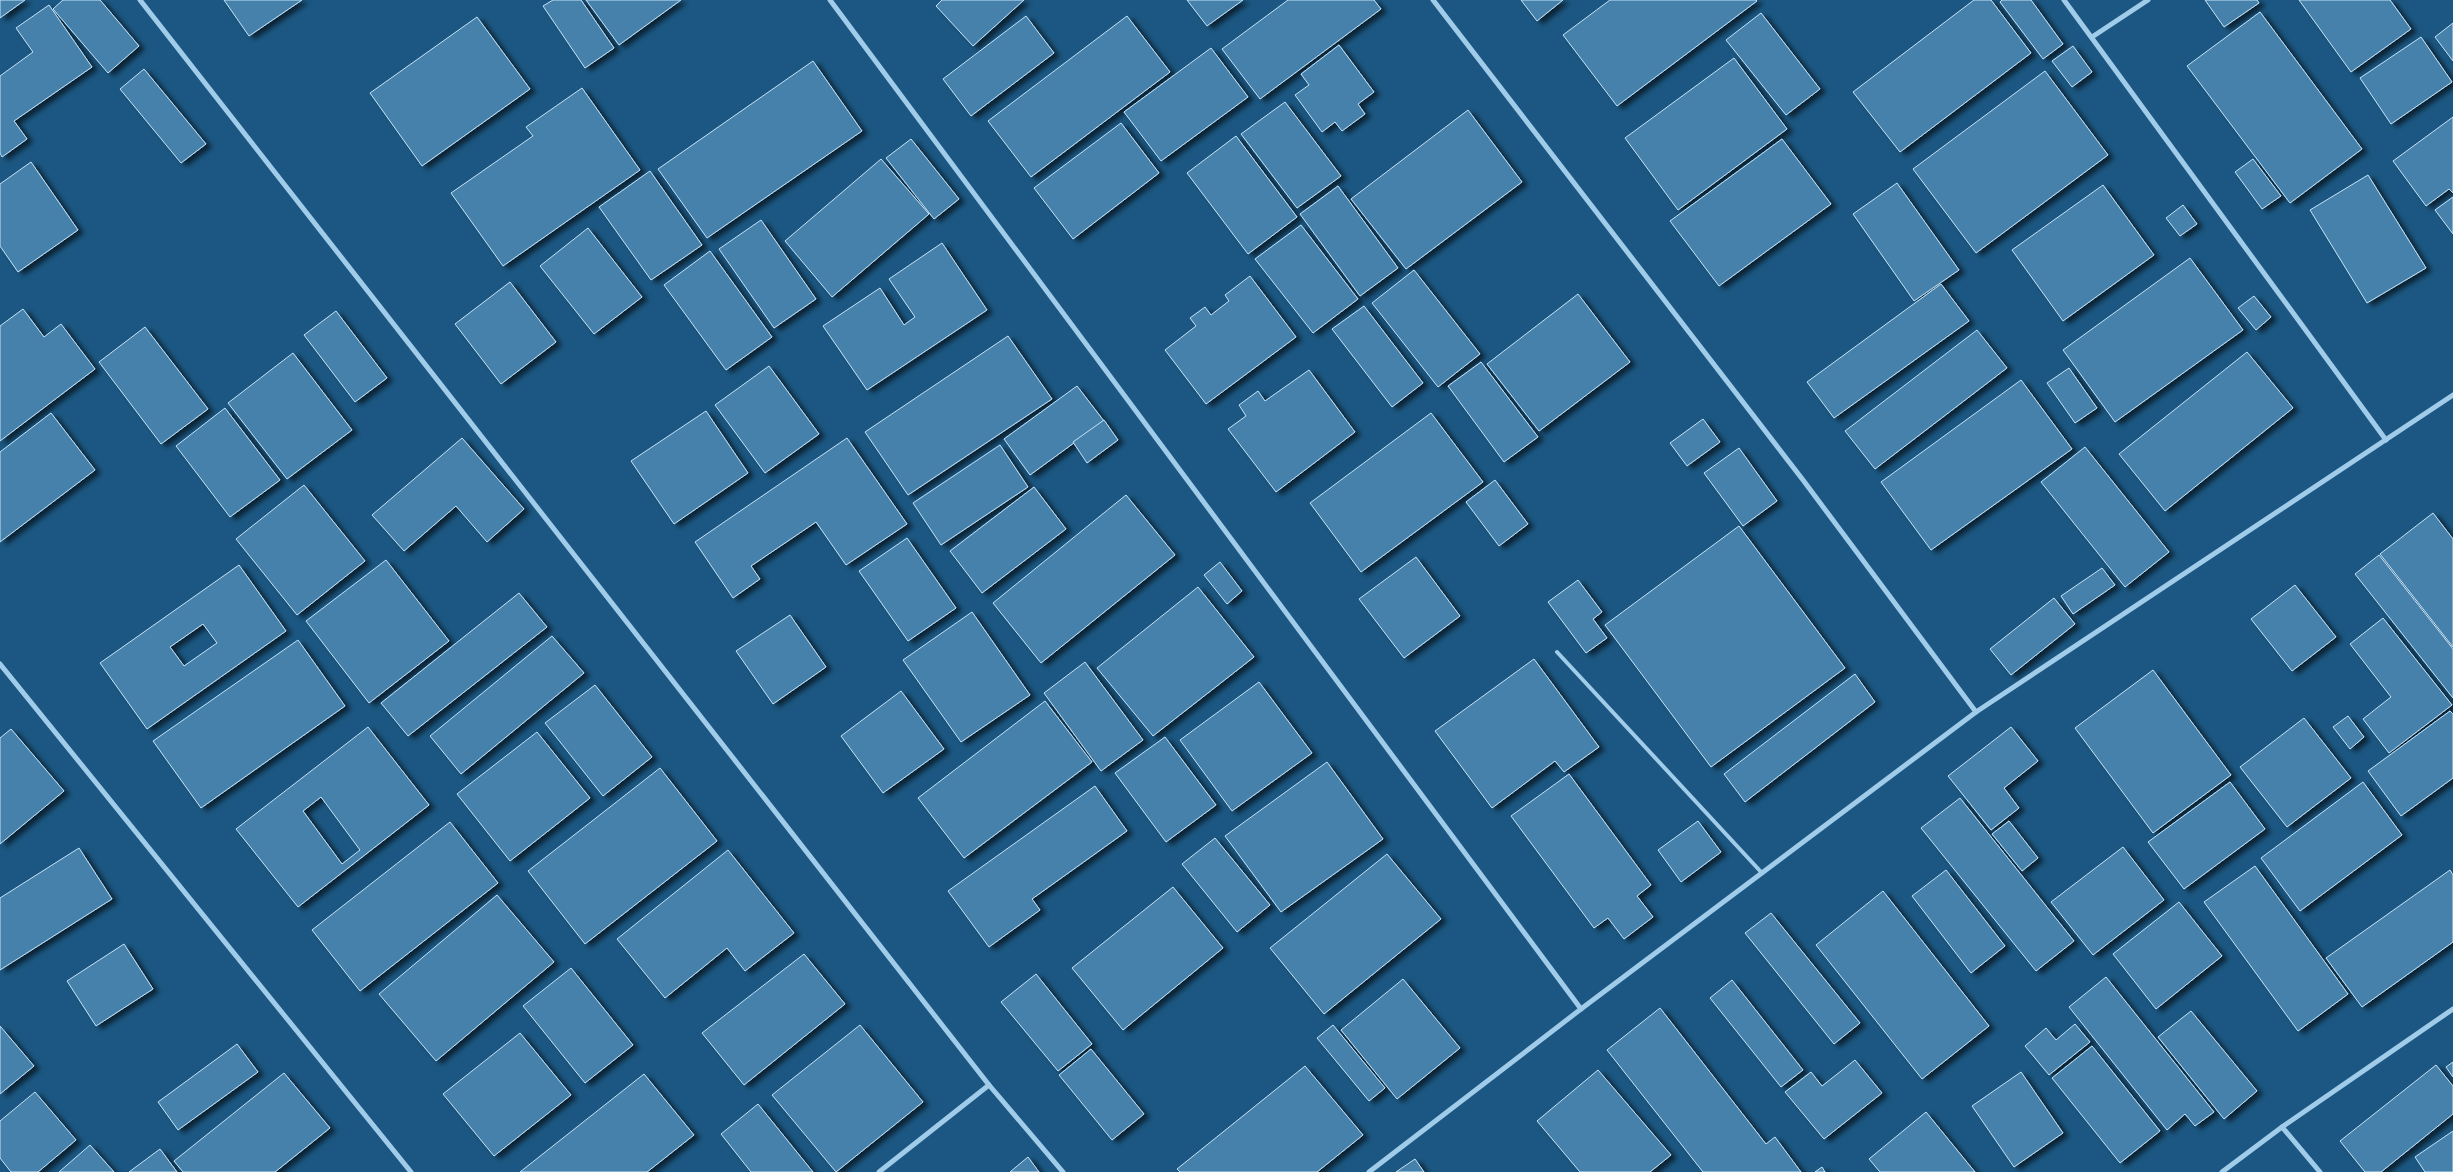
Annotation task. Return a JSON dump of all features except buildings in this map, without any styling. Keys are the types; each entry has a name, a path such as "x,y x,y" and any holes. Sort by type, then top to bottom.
{"street":[{"path":"140,0 989,1085 1063,1172"},
{"path":"830,0 1581,1009"},
{"path":"1433,0 1803,480 1976,712"},
{"path":"2064,0 2386,440"},
{"path":"2092,37 2148,0"},
{"path":"1369,1172 1581,1009 1976,712 2453,395"},
{"path":"0,664 411,1172"},
{"path":"2222,1172 2282,1127 2453,1009"},
{"path":"879,1172 989,1085"},
{"path":"2282,1127 2320,1172"}],"lane":[{"path":"1557,652 1762,873"}]}
